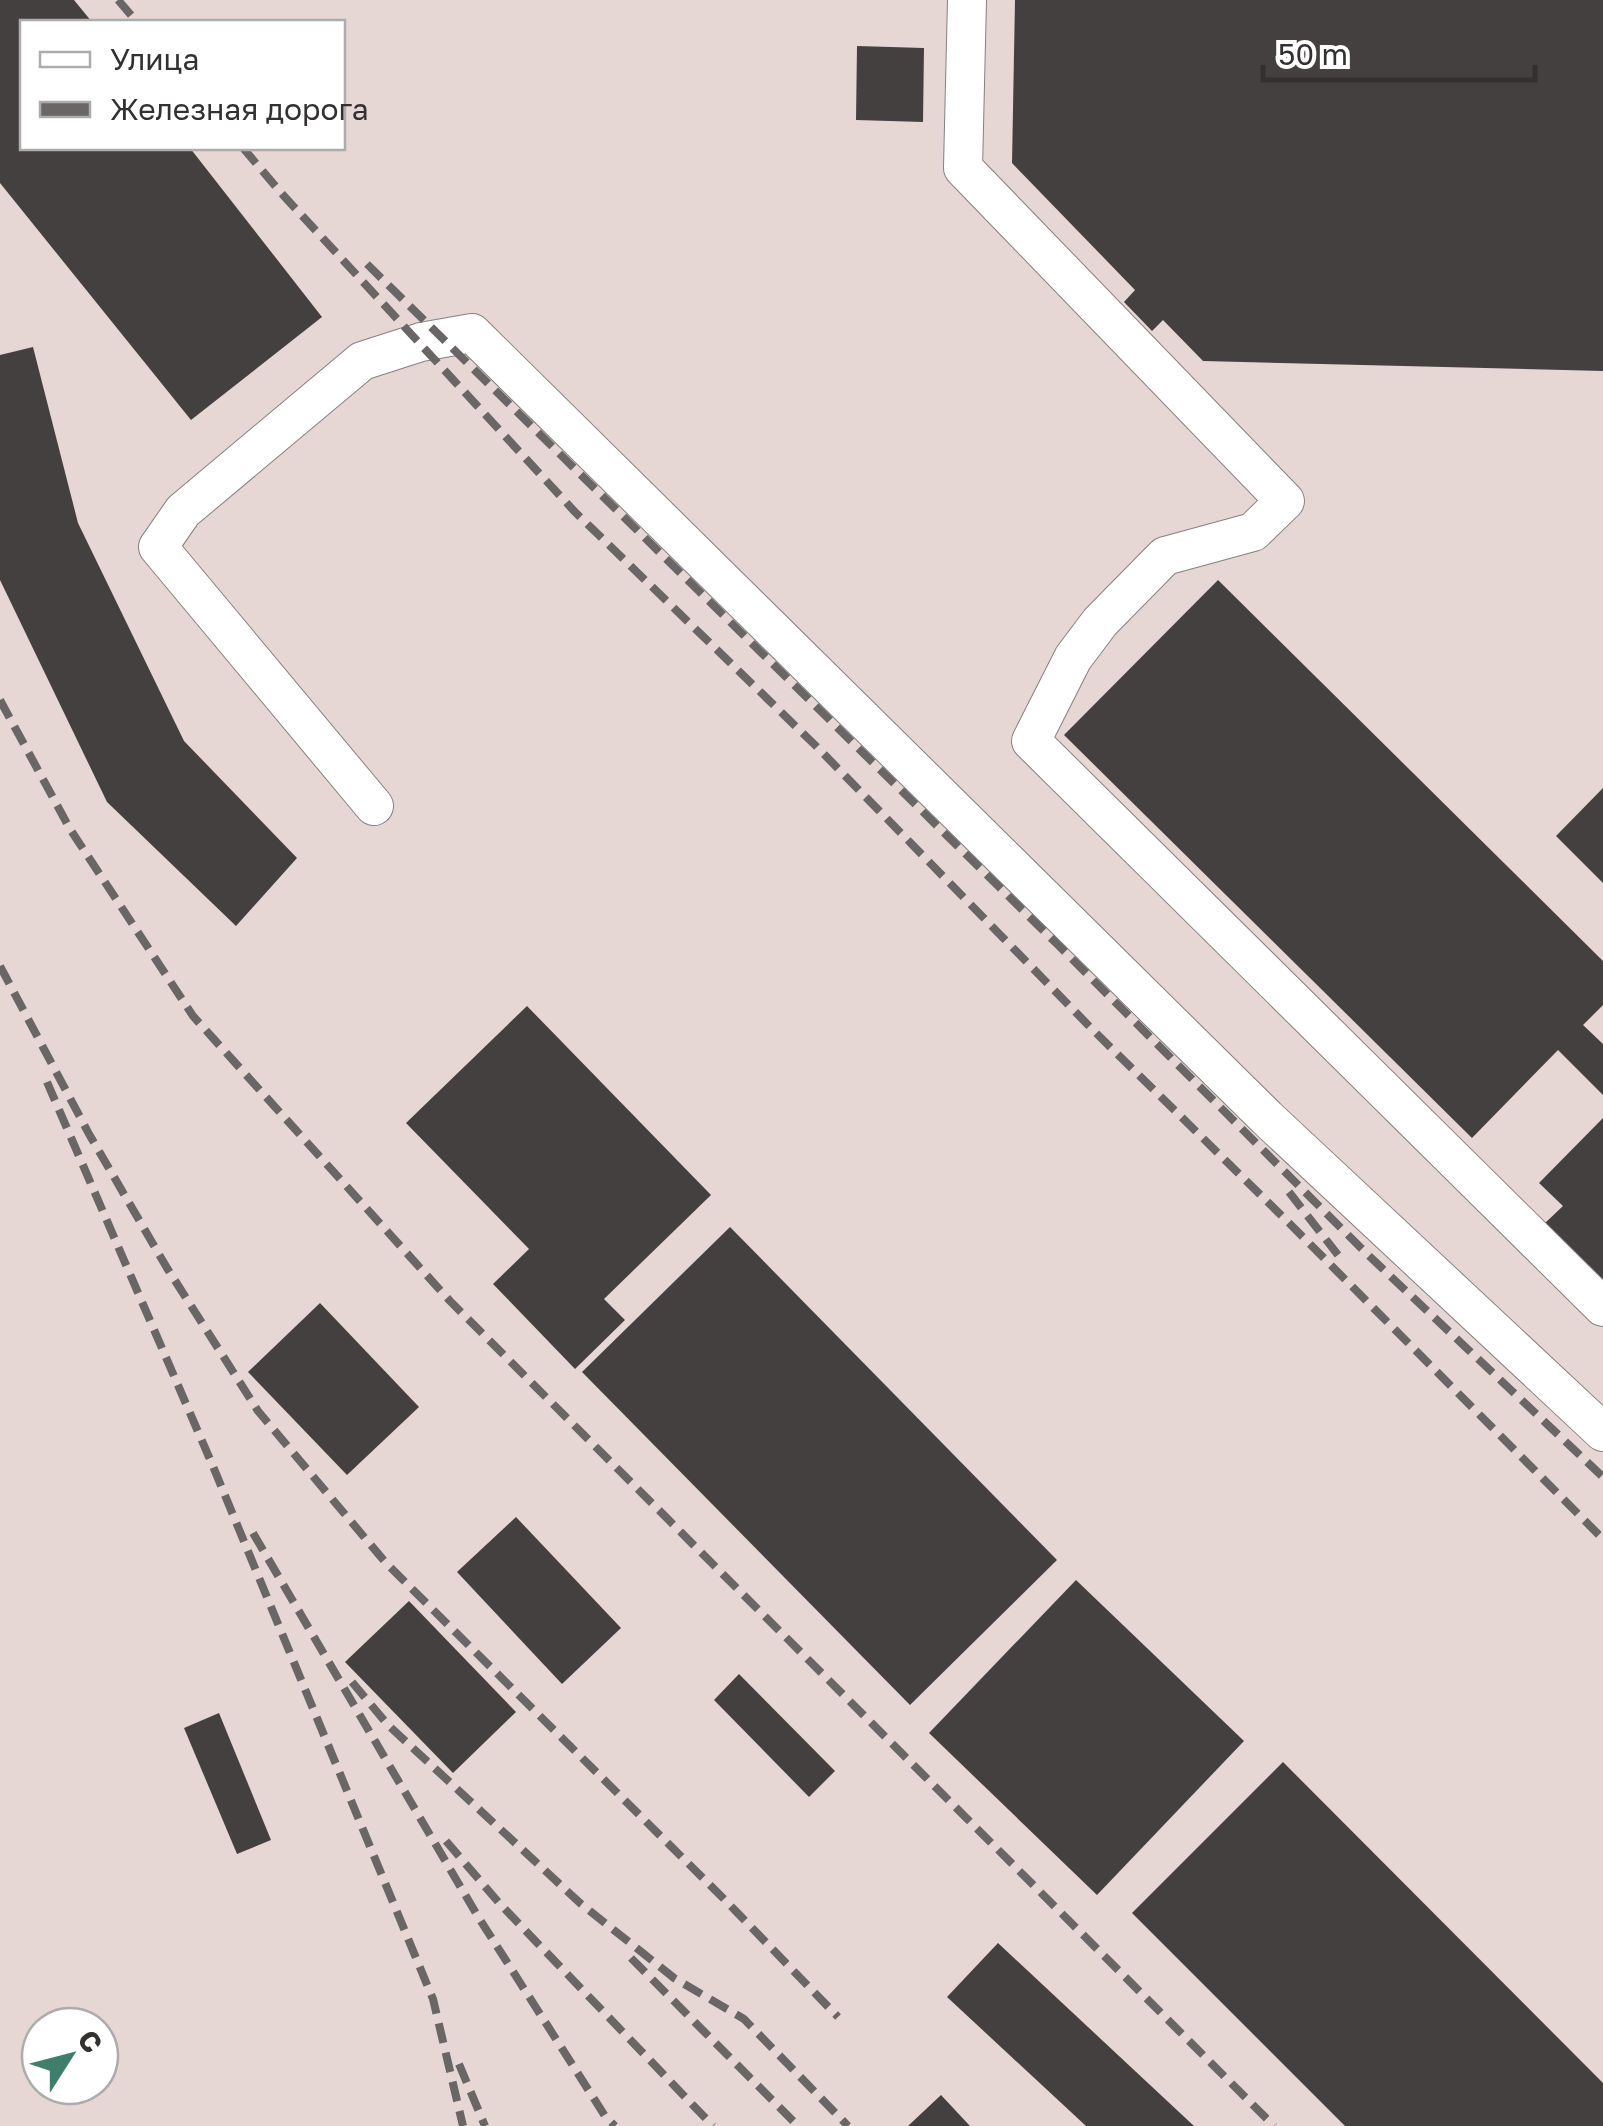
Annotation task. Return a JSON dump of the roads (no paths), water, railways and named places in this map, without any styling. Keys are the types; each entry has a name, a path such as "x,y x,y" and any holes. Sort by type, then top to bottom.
{"lane":[{"path":"967,0 963,168 1285,501 1253,532 1165,556 1100,622 1073,658 1031,741 1603,1307"},
{"path":"374,806 158,548 183,512 362,361 421,342 472,334 1267,1118 1603,1432"}],"railway":[{"path":"118,0 135,20"},
{"path":"245,150 575,512 816,746 1093,1030 1603,1539"},
{"path":"367,264 1367,1254 1603,1477"},
{"path":"0,700 70,829 193,1016 450,1301 1274,2126"},
{"path":"0,966 89,1134 167,1268 258,1411 386,1563 838,2017"},
{"path":"47,1082 212,1464 433,1999 463,2126"},
{"path":"1289,1192 1338,1255"},
{"path":"253,1533 477,1915 615,2126"},
{"path":"352,1682 388,1725 580,1903 674,1978 744,2019 848,2126"},
{"path":"446,1841 500,1904 713,2126"},
{"path":"631,1958 798,2126"},
{"path":"459,2064 485,2126"}]}
